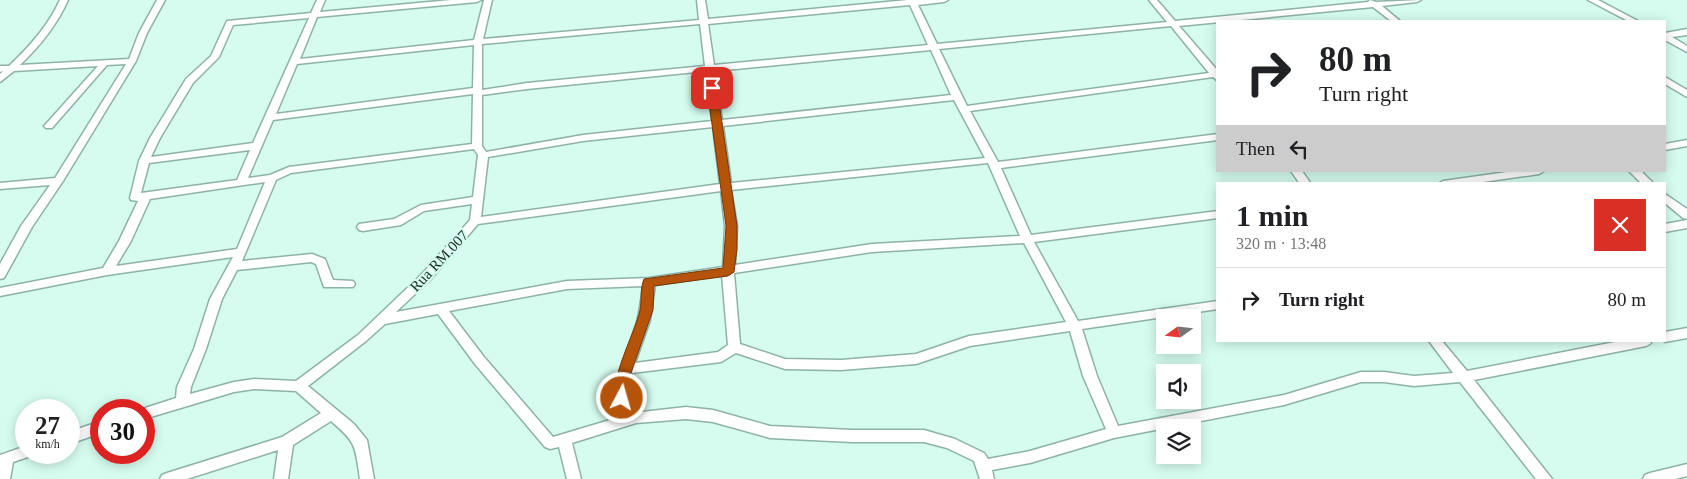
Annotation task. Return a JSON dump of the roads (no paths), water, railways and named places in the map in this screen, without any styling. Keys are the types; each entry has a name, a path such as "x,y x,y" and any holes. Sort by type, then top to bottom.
{"street":[{"path":"0,79 42,38 57,17 64,0"},
{"path":"0,275 27,226 58,181 132,62 143,33 161,0"},
{"path":"241,182 321,0"},
{"path":"477,0 230,23 215,57 189,81 144,161 135,198 272,178 289,170 957,98"},
{"name":"Rua RM.007","path":"299,386 362,338 426,277 475,221 478,200 480,150 477,91 478,42 488,0"},
{"path":"701,0 731,226 728,272 734,348"},
{"path":"293,62 478,42 705,23 912,1 944,0"},
{"path":"1153,0 1216,74"},
{"path":"269,118 477,91 933,48 1372,2 1417,0"},
{"path":"1592,0 1631,20"},
{"path":"912,1 957,98 993,163 1027,239 1075,327 1090,376 1114,432"},
{"path":"1372,2 1395,20"},
{"path":"1666,36 1687,32"},
{"path":"1666,37 1687,49"},
{"path":"0,69 132,62"},
{"path":"49,126 103,64"},
{"path":"964,109 1216,75"},
{"path":"1666,81 1687,94"},
{"path":"475,221 725,187 993,163 1216,137"},
{"path":"1666,147 1687,143"},
{"path":"144,161 256,146"},
{"path":"1297,172 1304,182"},
{"path":"1459,182 1532,172"},
{"path":"1635,172 1647,182"},
{"path":"183,400 184,387 200,349 216,299 241,252 272,178"},
{"path":"0,186 58,181"},
{"path":"107,271 125,241 146,196"},
{"path":"1666,198 1687,216"},
{"path":"363,227 397,222 421,208 478,200"},
{"path":"380,320 567,285 648,282 728,272 872,248 1027,239 1216,214"},
{"path":"1666,228 1687,224"},
{"path":"0,292 107,271 241,252"},
{"path":"234,266 312,258 321,262 328,284 349,284"},
{"path":"627,419 622,398 626,369 646,310 648,282"},
{"path":"734,348 785,364 841,365 916,359 969,341 1216,305"},
{"path":"441,309 462,341 550,443 627,419 686,413 713,416 770,432 852,436 924,436 950,442 979,457 985,472 1114,432 1284,400 1361,377 1384,377 1414,381 1463,378 1641,342"},
{"path":"1666,338 1687,333"},
{"path":"1435,342 1545,479"},
{"path":"626,369 722,357 734,348"},
{"path":"155,409 183,400 240,386 299,386 349,428 362,444 367,479"},
{"path":"167,479 286,442 332,414"},
{"path":"564,440 574,479"},
{"path":"281,479 286,442"},
{"path":"3,479 4,459"},
{"path":"1650,479 1687,470"}]}
